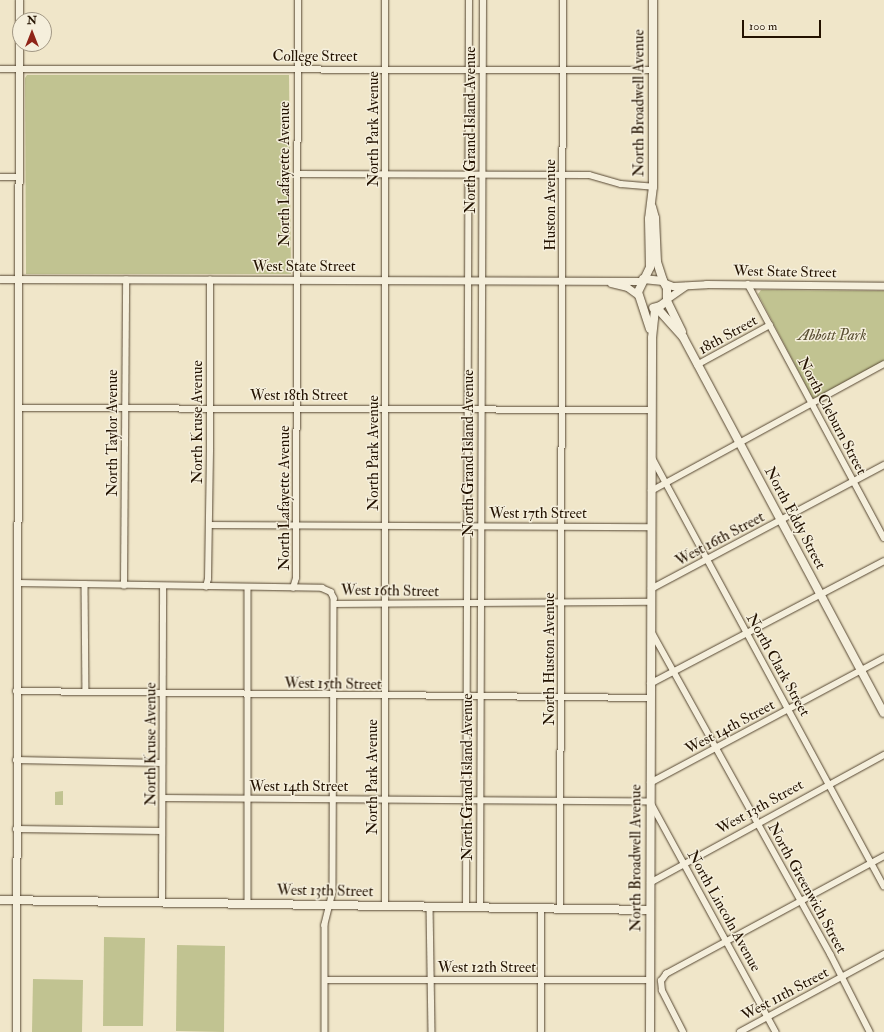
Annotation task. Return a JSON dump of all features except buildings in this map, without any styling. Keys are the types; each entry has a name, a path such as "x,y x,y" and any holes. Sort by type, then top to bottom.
{"main road":[{"name":"North Broadwell Avenue","path":"652,338 640,298 643,280 650,267 648,235 653,186 653,0"},
{"name":"North Broadwell Avenue","path":"652,207 655,218 656,262 664,282 667,299"},
{"path":"643,280 664,282"},
{"path":"640,298 656,308 667,299"},
{"name":"North Eddy Street","path":"667,299 669,310 682,328 683,336"},
{"name":"North Broadwell Avenue","path":"650,1032 651,455 652,338 656,308"},
{"name":"North Eddy Street","path":"656,308 683,336 697,365 884,713"},
{"name":"West 13th Street","path":"0,900 650,910"}],"street":[{"path":"16,1032 19,0"},
{"name":"North Lafayette Avenue","path":"293,588 296,578 298,0"},
{"name":"North Park Avenue","path":"385,0 387,280 385,906"},
{"name":"North Grand Island Avenue","path":"466,907 469,409 469,0"},
{"name":"North Grand Island Avenue","path":"480,907 483,0"},
{"name":"Huston Avenue","path":"563,0 563,409"},
{"name":"College Street","path":"0,69 653,70"},
{"path":"297,174 563,174 595,176 621,184 653,186"},
{"path":"0,177 19,177"},
{"name":"West State Street","path":"0,279 18,281 482,280 609,282 643,280"},
{"name":"North Taylor Avenue","path":"124,586 126,280"},
{"name":"North Kruse Avenue","path":"206,587 209,525 210,280"},
{"name":"West State Street","path":"609,282 627,287 640,298"},
{"name":"West State Street","path":"664,282 685,286 748,284 884,286"},
{"name":"North Cleburn Street","path":"748,284 884,538"},
{"path":"667,299 685,286"},
{"name":"18th Street","path":"697,365 770,325"},
{"path":"652,491 884,364"},
{"name":"West 18th Street","path":"18,408 652,410"},
{"name":"North Huston Avenue","path":"560,908 563,409"},
{"name":"North Clark Street","path":"651,455 884,886"},
{"name":"West 16th Street","path":"651,589 884,465"},
{"name":"West 17th Street","path":"209,525 652,527"},
{"path":"650,684 821,596 884,561"},
{"name":"West 16th Street","path":"17,583 163,587 322,588 331,592 334,604 563,604 651,602"},
{"path":"85,584 86,692"},
{"name":"North Kruse Avenue","path":"162,902 163,587"},
{"path":"248,587 248,903"},
{"path":"325,1032 324,925 328,905 333,892 334,604"},
{"name":"North Greenwich Street","path":"651,630 801,901 870,1032"},
{"name":"West 14th Street","path":"650,783 884,658"},
{"name":"West 15th Street","path":"16,691 334,696 650,698"},
{"name":"West 13th Street","path":"650,884 884,755"},
{"path":"16,760 162,763"},
{"name":"West 14th Street","path":"163,798 650,801"},
{"name":"North Lincoln Avenue","path":"650,801 776,1032"},
{"path":"16,829 162,831"},
{"path":"683,1032 662,991 661,981 669,971 884,856"},
{"path":"430,906 433,980 432,1032"},
{"path":"541,908 541,1032"},
{"name":"West 11th Street","path":"740,1032 884,954"},
{"name":"West 12th Street","path":"325,980 650,980"}],"green space":[{"path":"27,75 289,75 291,274 26,274 25,78"},
{"name":"Abbott Park","path":"761,290 884,291 884,361 813,399 758,294"},
{"path":"63,791 63,805 55,805 55,792"},
{"path":"104,937 145,938 143,1026 103,1026"},
{"path":"177,945 225,946 224,1032 176,1031"},
{"path":"33,979 83,980 82,1032 32,1032"}]}
